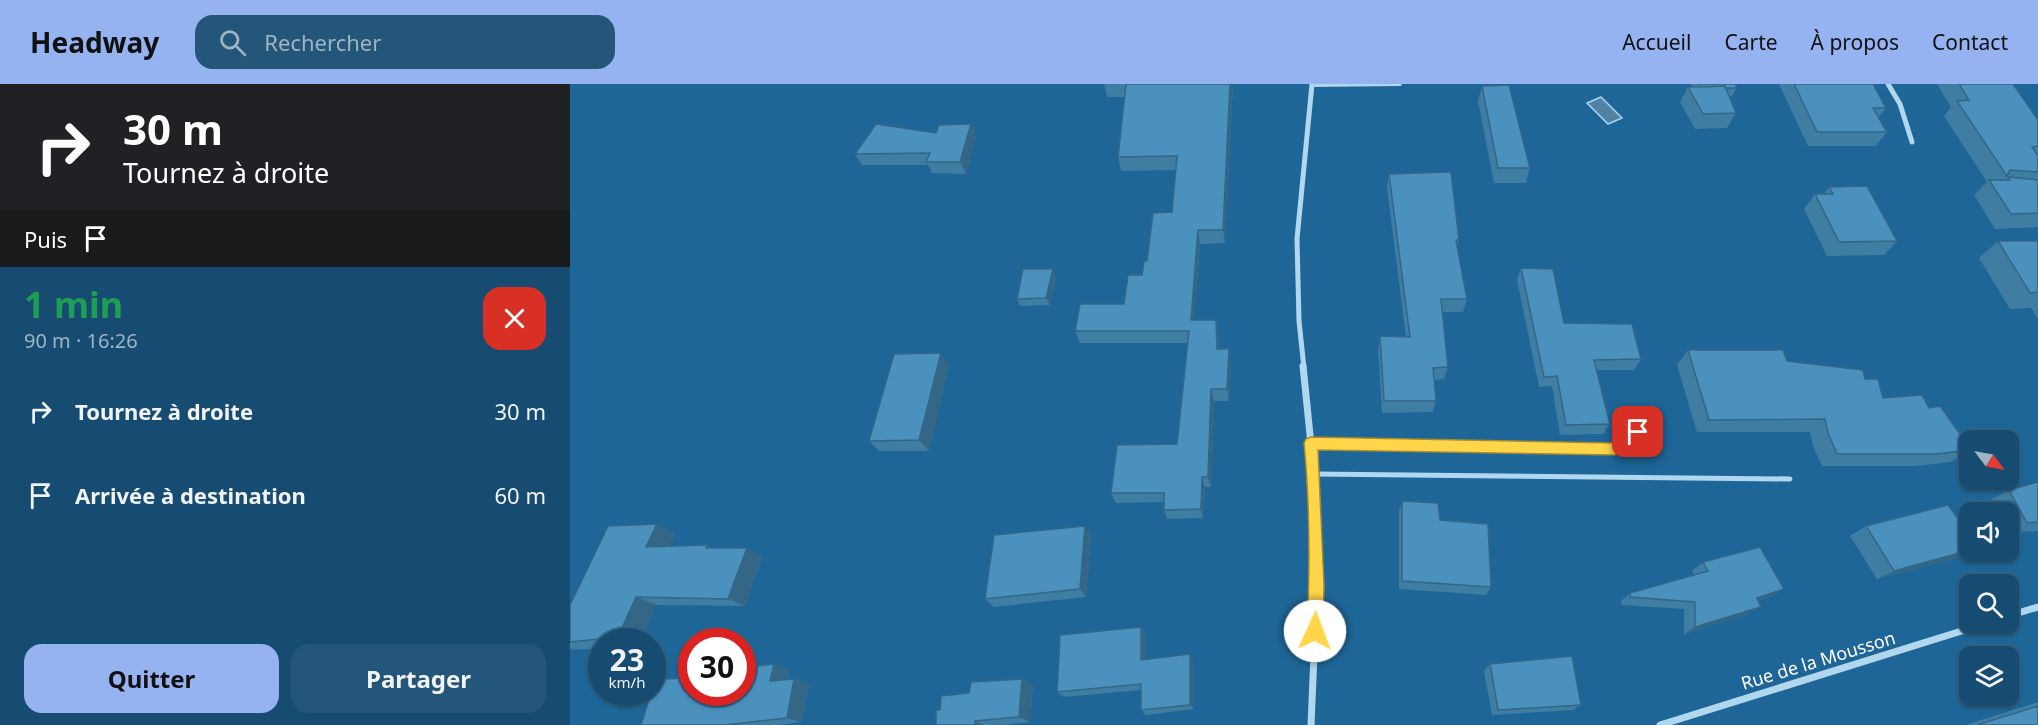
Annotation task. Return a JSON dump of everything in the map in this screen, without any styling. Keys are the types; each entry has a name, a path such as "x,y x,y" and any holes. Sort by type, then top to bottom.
{"street":[{"path":"1888,84 1900,104 1912,142"},
{"path":"1311,725 1317,585 1314,474 1299,321 1297,239 1312,85"},
{"path":"2019,613 2038,607"},
{"name":"Rue de la Mousson","path":"1660,725 1959,632"}],"lane":[{"path":"1312,85 1400,84"},
{"path":"1311,443 1615,449 1638,432"},
{"path":"1314,474 1790,479"}],"water":[{"path":"1601,97 1622,118 1608,124 1587,103"}],"building":[{"path":"1126,84 1230,84 1223,230 1198,230 1191,320 1216,320 1217,349 1229,349 1227,389 1211,389 1208,477 1202,477 1201,509 1164,510 1164,493 1111,493 1117,445 1177,444 1189,331 1075,331 1080,304 1124,304 1128,275 1142,275 1144,261 1147,261 1153,213 1172,212 1177,156 1118,157"},
{"path":"1699,84 1735,84 1737,88 1700,87"},
{"path":"1794,84 1873,84 1886,108 1873,108 1887,132 1817,132"},
{"path":"1959,84 2013,84 2038,120 2038,146 2032,147 2038,156 2038,172 2010,170 2007,176 1957,101 1969,100"},
{"path":"1509,85 1530,168 1498,168 1482,86"},
{"path":"1725,86 1736,113 1703,114 1688,87"},
{"path":"876,124 936,133 939,125 971,124 960,162 926,162 930,153 855,154"},
{"path":"1451,172 1459,240 1456,240 1467,299 1441,299 1448,367 1433,368 1436,401 1384,401 1380,336 1410,337 1389,174"},
{"path":"2008,177 2038,180 2038,213 2011,214 1989,180 2010,180"},
{"path":"1867,186 1897,241 1839,242 1815,194 1833,194 1829,187"},
{"path":"1998,241 2038,241 2038,292 2030,293"},
{"path":"1521,268 1553,269 1564,323 1632,324 1641,359 1594,360 1610,424 1566,425 1557,376 1544,377"},
{"path":"1023,269 1053,269 1046,298 1017,299"},
{"path":"1688,350 1783,350 1787,361 1863,370 1865,379 1878,379 1883,398 1922,395 1929,408 1940,406 1959,433 1959,451 1936,454 1837,454 1825,419 1709,420"},
{"path":"941,353 919,440 869,441 894,354"},
{"path":"2038,482 2038,522 2027,523 2019,508 2019,502 2016,502 2009,490 2019,490 2019,487"},
{"path":"1402,501 1438,503 1440,520 1488,524 1491,587 1402,581"},
{"path":"1948,505 1959,520 1959,553 1894,571 1866,526"},
{"path":"657,524 646,547 707,545 706,548 747,548 728,599 636,597 622,628 588,628 588,640 570,642 570,605 608,526"},
{"path":"1085,526 1080,589 985,599 994,535"},
{"path":"1760,547 1784,589 1757,598 1761,607 1695,627 1695,602 1630,597 1630,593 1708,571 1703,562"},
{"path":"1141,627 1141,660 1190,654 1190,705 1141,710 1141,684 1057,692 1060,635"},
{"path":"1572,656 1581,705 1498,710 1490,664"},
{"path":"774,664 770,681 794,679 787,718 724,725 641,725 647,706 666,706 666,679 678,678 678,706 756,706 756,666"},
{"path":"1022,679 1019,717 975,721 975,725 936,725 936,710 940,710 941,696 969,693 971,682"},
{"path":"2038,706 2038,725 1977,725"}],"route":[{"path":"1315,631 1317,585 1311,443 1615,449 1638,432"}]}
